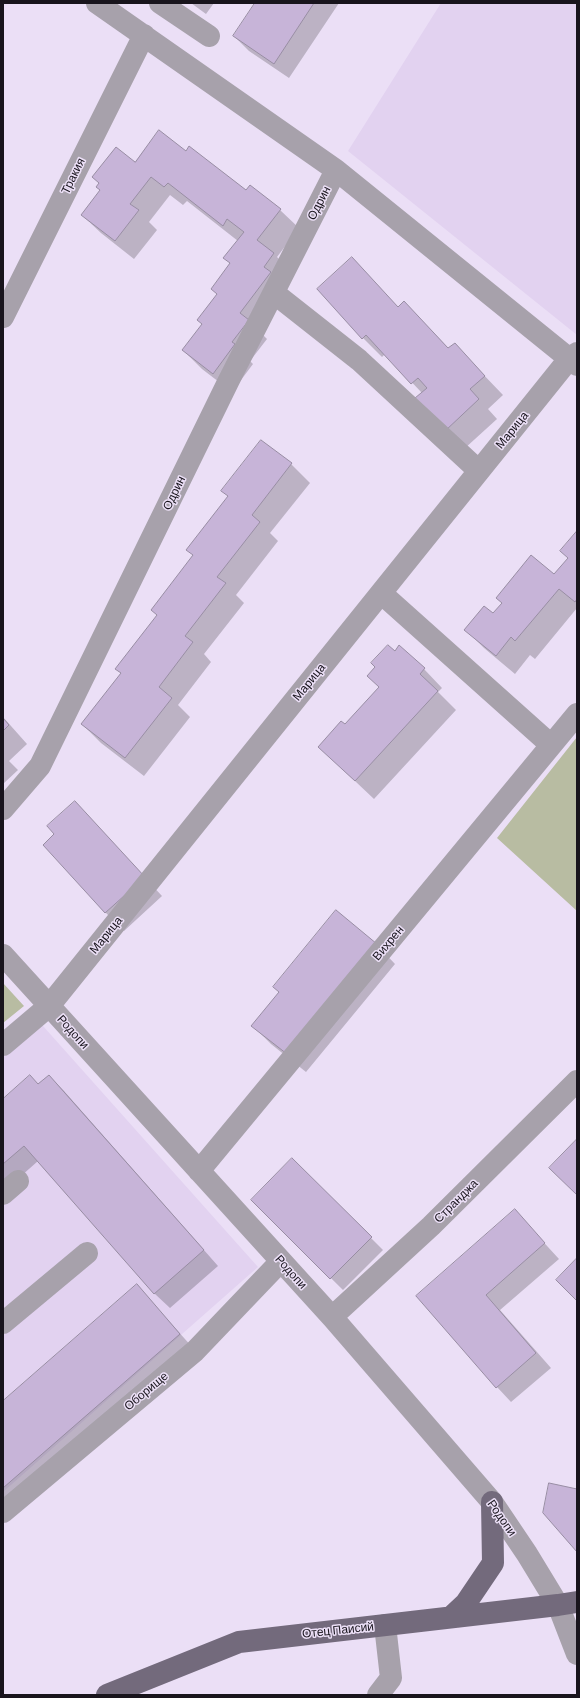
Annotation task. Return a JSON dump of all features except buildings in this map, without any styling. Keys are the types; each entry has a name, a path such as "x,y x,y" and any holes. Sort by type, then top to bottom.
{"main road":[{"path":"450,1617 466,1603 493,1563 492,1502"},
{"name":"Отец Паисий","path":"107,1695 239,1642 567,1604"}],"street":[{"path":"97,3 336,170 574,359"},
{"path":"160,3 209,36"},
{"name":"Тракия","path":"3,317 144,35"},
{"name":"Одрин","path":"3,809 40,766 229,380 336,170"},
{"path":"274,293 359,360 479,471"},
{"name":"Марица","path":"3,1045 49,1006 380,593 479,471 574,359"},
{"path":"380,593 551,745"},
{"name":"Вихрен","path":"199,1171 577,714"},
{"name":"Родопи","path":"3,955 332,1317 492,1502 527,1554 567,1604 577,1654"},
{"name":"Странджа","path":"332,1317 431,1226 577,1081"},
{"path":"3,1323 86,1253"},
{"name":"Оборище","path":"3,1512 195,1351 281,1261"},
{"path":"378,1695 391,1678 385,1625"}],"shaded area":[{"path":"441,3 577,3 577,335 348,151"},
{"path":"35,1017 258,1267 3,1492 3,1047"}],"green space":[{"path":"577,737 577,911 497,838"},
{"path":"3,983 24,1006 3,1023"}]}
